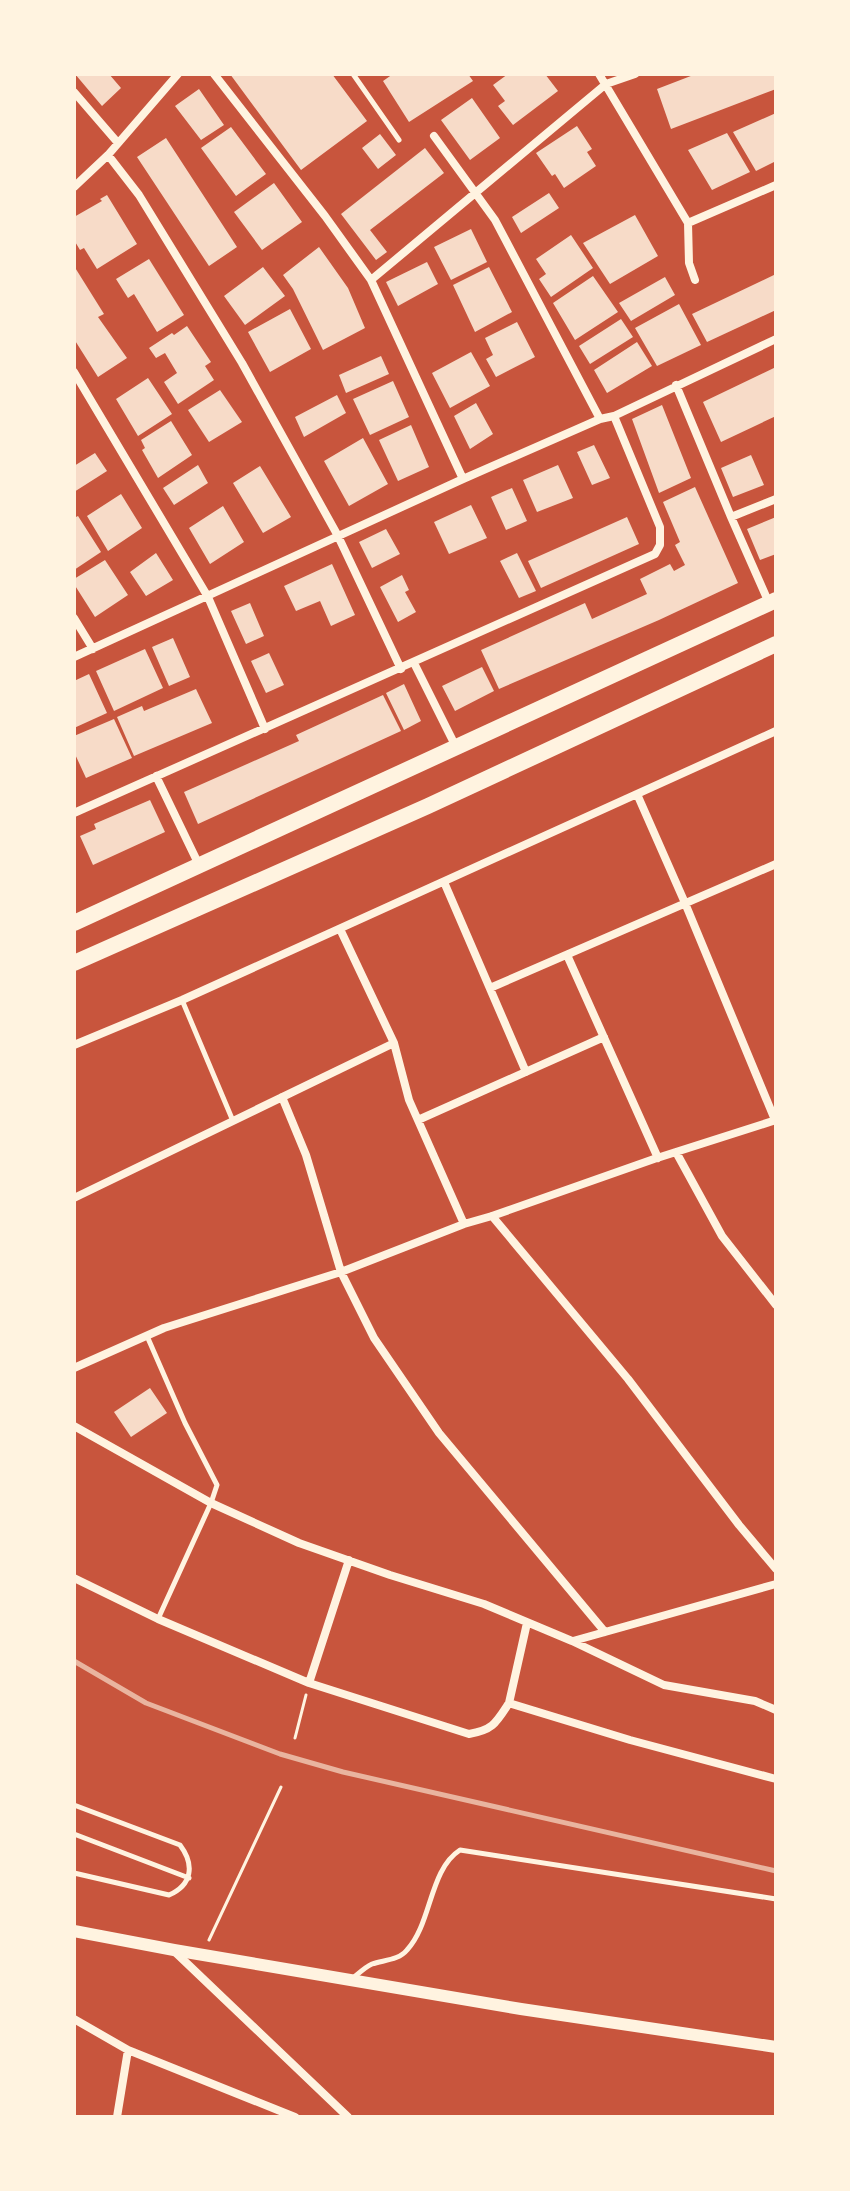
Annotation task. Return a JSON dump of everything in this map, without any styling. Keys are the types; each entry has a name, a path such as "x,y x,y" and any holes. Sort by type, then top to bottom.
{"highway":[{"path":"74,923 772,601"},
{"path":"74,963 428,806 776,644"}],"street":[{"path":"74,187 108,155 178,74"},
{"path":"214,74 371,280 463,479"},
{"path":"599,74 688,223 689,263 695,280"},
{"path":"371,280 606,84 635,74"},
{"path":"74,92 118,143"},
{"path":"434,136 495,220 600,419"},
{"path":"108,155 139,195 242,363 338,536 401,669"},
{"path":"688,223 776,185"},
{"path":"74,657 463,479 600,419 614,416 776,339"},
{"path":"74,372 208,597 265,729"},
{"path":"676,385 731,517 772,601"},
{"path":"74,813 655,554 660,545 660,527 614,416"},
{"path":"731,517 776,499"},
{"path":"74,618 93,649"},
{"path":"414,663 456,747"},
{"path":"74,1045 182,1000 776,731"},
{"path":"156,776 199,865"},
{"path":"74,1368 164,1328 341,1272 464,1224 776,1120 637,794"},
{"path":"490,988 776,864"},
{"path":"444,882 526,1072"},
{"path":"340,929 394,1043 409,1100 464,1224"},
{"path":"567,955 658,1158"},
{"path":"418,1120 604,1037"},
{"path":"74,1198 394,1043"},
{"path":"282,1097 306,1155 341,1272 374,1338 439,1433 605,1632"},
{"path":"676,1152 722,1236 776,1305"},
{"path":"492,1216 628,1379 776,1569"},
{"path":"74,1426 211,1503 299,1543 484,1604 664,1685 755,1701 776,1710"},
{"path":"309,1683 349,1560"},
{"path":"74,1578 158,1619 309,1683 469,1734 486,1731 497,1722 509,1703 527,1623"},
{"path":"572,1641 776,1584"},
{"path":"509,1703 630,1740 776,1779"},
{"path":"74,1931 521,2009 776,2047"},
{"path":"174,1950 348,2117"},
{"path":"74,2019 128,2050 295,2117"},
{"path":"117,2117 128,2050"}],"lane":[{"path":"353,74 399,140"},
{"path":"182,1000 233,1121"},
{"path":"147,1336 185,1423 217,1485 158,1619"},
{"path":"74,1805 180,1845 190,1866 189,1878 179,1890 169,1895 74,1873"},
{"path":"74,1834 189,1878"},
{"path":"352,1980 369,1965 406,1952 419,1931 442,1872 451,1856 460,1850 776,1899"}],"path":[{"path":"295,1738 309,1683"},
{"path":"203,1955 281,1787"}],"building":[{"path":"75,74 109,74 121,88 102,106"},
{"path":"230,74 332,74 367,121 301,170"},
{"path":"393,74 468,74 473,81 409,122 383,81"},
{"path":"508,74 545,74 558,91 513,125 498,106 505,101 493,85"},
{"path":"696,74 776,74 776,89 671,129 657,89"},
{"path":"199,89 224,125 201,140 175,106"},
{"path":"472,98 500,138 470,160 441,120"},
{"path":"776,113 776,161 756,171 733,132"},
{"path":"577,126 592,149 587,152 596,166 564,188 536,153"},
{"path":"231,127 266,174 236,196 201,148"},
{"path":"727,133 750,172 712,190 688,150"},
{"path":"380,134 396,155 378,169 362,148"},
{"path":"166,138 237,247 209,266 137,157"},
{"path":"425,148 444,173 370,230 387,252 376,260 341,214"},
{"path":"274,183 302,222 262,250 234,212"},
{"path":"549,193 559,208 521,233 512,217"},
{"path":"107,195 137,244 97,269 84,248 80,250 74,240 74,217"},
{"path":"635,215 658,256 610,284 583,243"},
{"path":"471,229 487,262 451,280 434,247"},
{"path":"571,235 593,268 551,297 539,279 546,274 536,259"},
{"path":"319,247 348,288 365,328 323,350 283,275"},
{"path":"149,259 184,315 157,332 134,294 128,298 116,279"},
{"path":"427,262 438,284 398,306 386,282"},
{"path":"74,266 104,314 98,317 127,358 98,377 74,339"},
{"path":"263,267 285,296 245,325 224,296"},
{"path":"489,267 512,312 475,332 453,285"},
{"path":"776,274 776,310 707,342 692,314"},
{"path":"593,276 618,312 575,340 553,303"},
{"path":"665,277 675,295 631,321 619,303"},
{"path":"679,304 701,345 657,366 635,328"},
{"path":"290,309 311,349 270,372 248,332"},
{"path":"621,319 633,337 590,364 579,346"},
{"path":"517,322 535,357 496,377 486,359 493,355 485,338"},
{"path":"187,326 211,362 205,366 214,380 178,404 164,382 177,373 165,353 156,358 149,348"},
{"path":"637,342 652,366 607,393 594,370"},
{"path":"471,352 490,386 450,408 432,373"},
{"path":"381,356 389,374 346,393 339,375"},
{"path":"776,367 776,416 721,442 703,402"},
{"path":"148,378 172,414 138,436 116,399"},
{"path":"393,381 409,417 370,435 353,399"},
{"path":"220,390 242,422 209,442 188,410"},
{"path":"337,395 346,413 304,437 295,417"},
{"path":"476,403 493,434 470,449 454,416"},
{"path":"662,405 691,478 659,493 632,419"},
{"path":"171,421 192,455 158,478 142,450 145,448 141,440"},
{"path":"411,425 429,467 398,481 379,440"},
{"path":"363,438 388,484 349,506 324,461"},
{"path":"594,445 610,478 592,485 577,452"},
{"path":"95,453 107,471 74,492 74,466"},
{"path":"751,455 764,485 733,497 721,468"},
{"path":"198,465 208,483 174,505 163,488"},
{"path":"558,465 573,498 537,512 523,480"},
{"path":"260,466 291,517 263,533 233,483"},
{"path":"695,487 738,583 499,689 481,650 585,603 592,619 647,594 640,579 670,564 674,571 685,565 675,545 680,542 663,502"},
{"path":"512,488 527,521 506,530 491,497"},
{"path":"121,494 142,528 108,551 87,516"},
{"path":"471,505 487,538 449,554 434,522"},
{"path":"223,506 244,542 210,564 189,528"},
{"path":"78,516 101,552 74,570 74,518"},
{"path":"627,517 639,544 541,588 528,561"},
{"path":"776,517 776,554 760,560 747,529"},
{"path":"386,529 400,554 372,568 359,542"},
{"path":"156,553 173,580 146,596 130,572"},
{"path":"517,553 536,591 519,598 500,561"},
{"path":"105,560 128,595 95,617 74,584 74,579"},
{"path":"332,564 355,615 331,626 320,601 296,611 284,586"},
{"path":"402,575 409,590 405,592 416,612 398,622 380,587"},
{"path":"250,603 264,636 246,644 231,611"},
{"path":"173,638 190,677 169,686 152,647"},
{"path":"145,649 163,688 114,711 96,671"},
{"path":"269,653 284,685 266,693 251,661"},
{"path":"482,667 494,691 455,711 442,686"},
{"path":"89,674 107,713 74,728 74,681"},
{"path":"404,684 421,721 404,730 386,693"},
{"path":"196,689 212,723 134,756 117,717 142,706 144,711"},
{"path":"383,695 401,731 198,824 184,792 299,741 296,735"},
{"path":"114,719 132,758 86,778 74,752 74,736"},
{"path":"150,800 165,832 93,865 80,836 96,829 94,824"},
{"path":"150,1388 167,1413 131,1437 114,1412"}],"railway":[{"path":"74,1661 146,1703 280,1754 343,1772 776,1871"}]}
